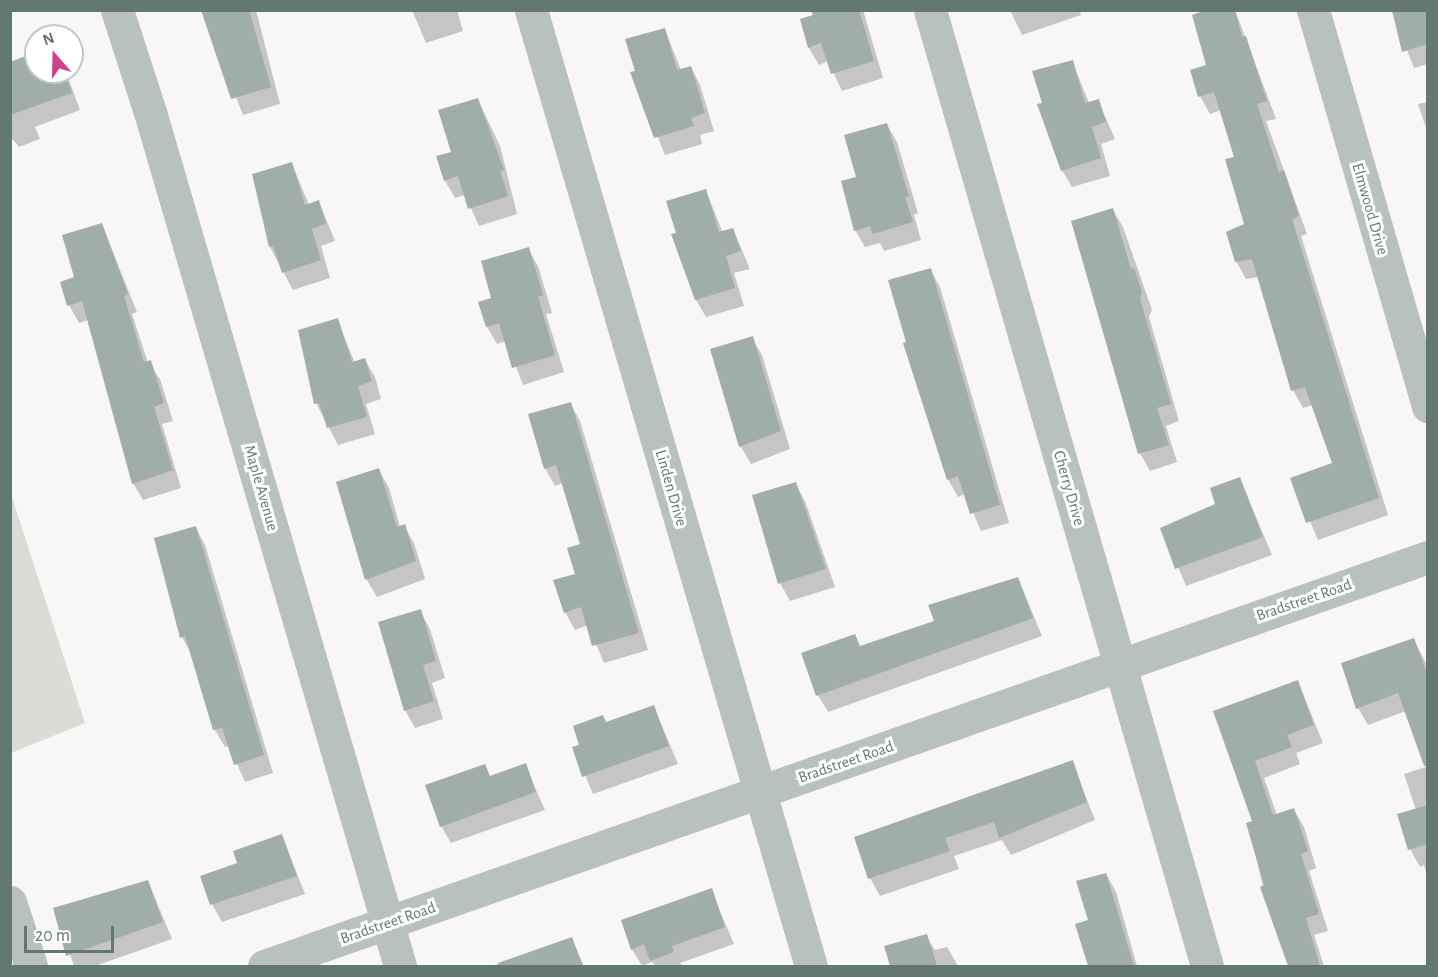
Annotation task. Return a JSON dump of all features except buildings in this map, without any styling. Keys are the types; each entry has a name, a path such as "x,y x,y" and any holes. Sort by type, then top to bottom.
{"street":[{"name":"Maple Avenue","path":"117,10 173,190 400,966"},
{"name":"Linden Drive","path":"531,10 810,966"},
{"name":"Cherry Drive","path":"930,10 1207,966"},
{"name":"Elmwood Drive","path":"1313,10 1428,407"},
{"name":"Bradstreet Road","path":"264,966 1428,557"},
{"path":"10,902 31,966"}],"shaded area":[{"path":"10,491 85,723 11,753 10,753"}]}
